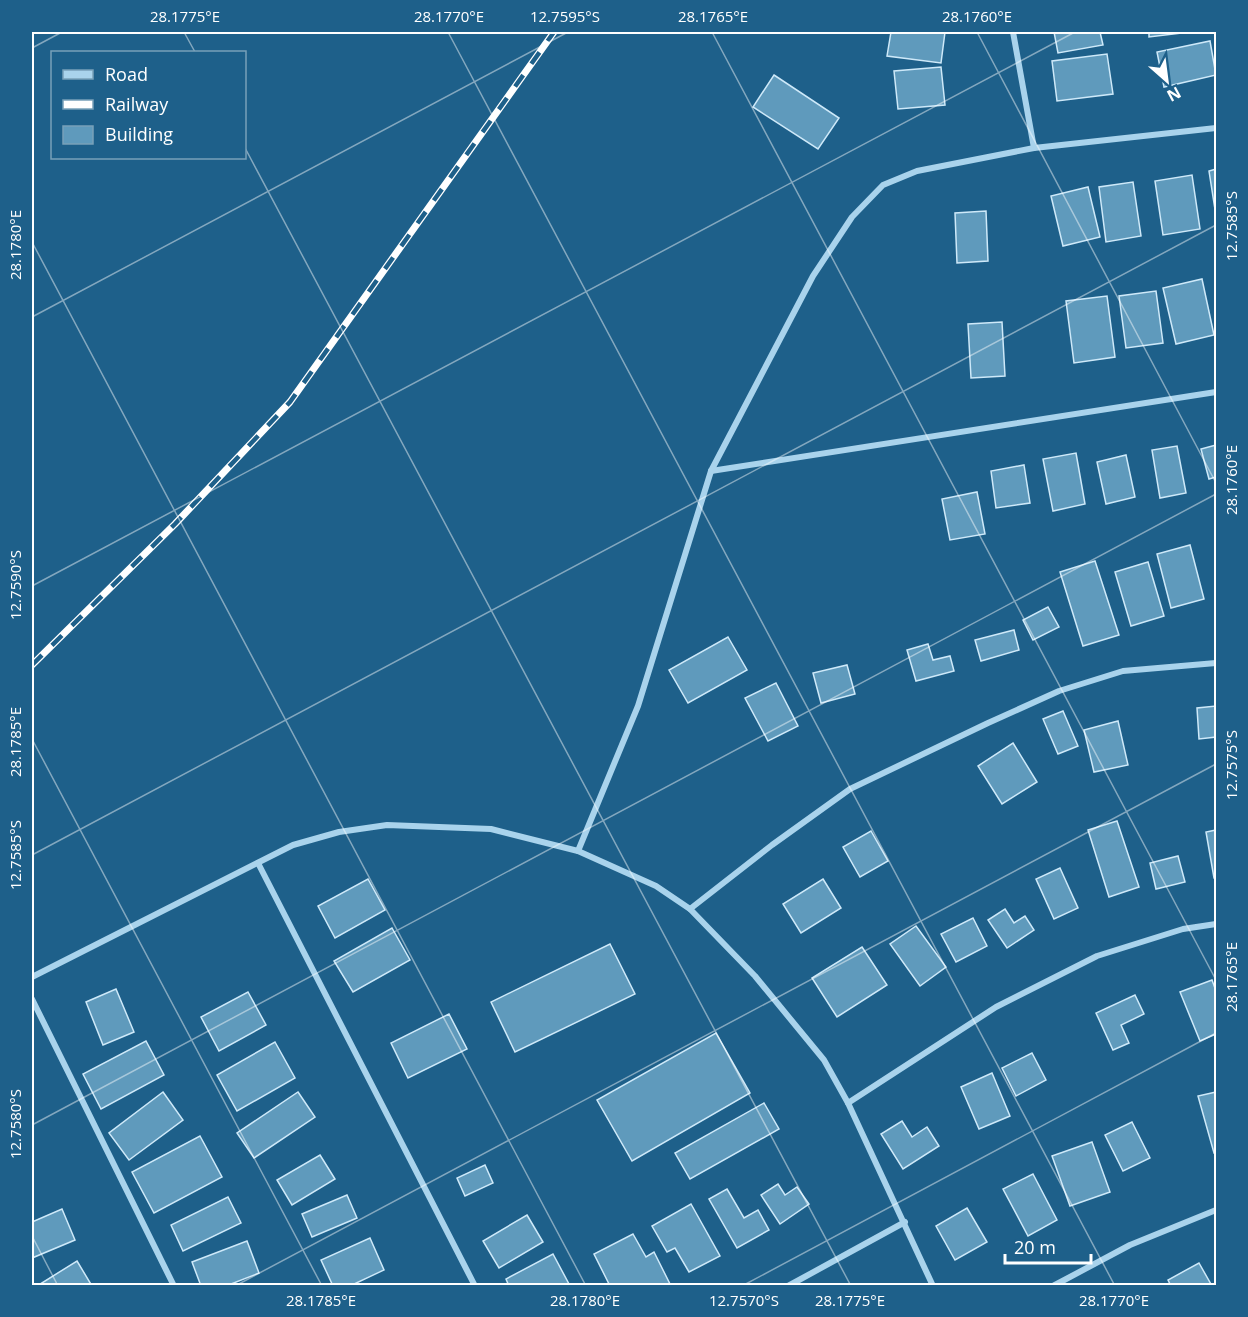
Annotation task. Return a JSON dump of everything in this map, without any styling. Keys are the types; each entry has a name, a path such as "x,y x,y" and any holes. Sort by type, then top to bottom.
{"street":[{"path":"1013,32 1034,148"},
{"path":"578,851 638,706 711,471 813,276 852,217 884,185 917,171 1034,148 1216,128"},
{"path":"711,471 1216,392"},
{"path":"690,909 772,845 850,789 988,723 1059,691 1123,671 1216,663"},
{"path":"32,977 293,845 339,832 387,825 491,829 578,851 656,886 690,909 755,976 804,1035 824,1060 849,1103 933,1286"},
{"path":"258,863 475,1286"},
{"path":"849,1103 996,1007 1097,956 1183,929 1216,924"},
{"path":"32,999 174,1286"},
{"path":"1053,1286 1130,1245 1216,1210"},
{"path":"788,1286 905,1222"}],"building":[{"path":"891,32 945,32 941,63 887,56"},
{"path":"1054,32 1100,32 1103,45 1058,53"},
{"path":"1149,32 1190,32 1149,37"},
{"path":"1210,41 1216,75 1164,87 1157,52"},
{"path":"1107,54 1113,94 1057,101 1052,61"},
{"path":"941,67 945,105 898,109 894,71"},
{"path":"774,75 839,118 818,149 753,107"},
{"path":"1216,169 1216,216 1209,171"},
{"path":"1192,175 1200,229 1163,235 1155,181"},
{"path":"1133,182 1141,236 1106,242 1099,187"},
{"path":"1088,187 1100,237 1063,246 1051,196"},
{"path":"986,211 988,261 957,263 955,213"},
{"path":"1202,279 1214,335 1176,344 1163,288"},
{"path":"1156,291 1163,343 1126,348 1119,296"},
{"path":"1107,296 1115,357 1074,363 1066,301"},
{"path":"1002,322 1005,376 971,378 968,324"},
{"path":"1216,445 1216,477 1209,479 1201,449"},
{"path":"1177,446 1186,493 1160,498 1152,450"},
{"path":"1076,453 1085,504 1053,511 1043,459"},
{"path":"1126,455 1135,497 1106,504 1097,462"},
{"path":"1024,465 1030,503 996,508 991,471"},
{"path":"977,492 985,534 950,540 942,499"},
{"path":"1190,545 1204,599 1171,608 1157,554"},
{"path":"1095,561 1119,635 1083,646 1060,572"},
{"path":"1148,562 1164,616 1131,626 1115,572"},
{"path":"1048,607 1059,627 1033,640 1023,620"},
{"path":"1014,630 1019,650 981,661 975,640"},
{"path":"728,637 747,670 688,703 669,670"},
{"path":"928,644 933,660 950,656 954,671 916,681 907,650"},
{"path":"847,665 855,694 821,703 813,673"},
{"path":"776,683 798,726 768,741 745,698"},
{"path":"1216,706 1216,737 1199,739 1197,708"},
{"path":"1063,711 1078,746 1058,754 1043,719"},
{"path":"1118,721 1128,765 1094,772 1084,730"},
{"path":"1013,743 1037,782 1002,804 978,766"},
{"path":"1117,821 1139,887 1109,897 1088,830"},
{"path":"1216,830 1216,878 1214,878 1206,832"},
{"path":"871,831 888,861 860,877 843,847"},
{"path":"1178,856 1185,882 1156,889 1150,863"},
{"path":"1060,868 1078,908 1054,919 1036,879"},
{"path":"368,879 385,910 335,938 318,906"},
{"path":"823,879 841,908 801,933 783,904"},
{"path":"1005,909 1014,923 1025,916 1034,930 1007,948 988,920"},
{"path":"973,918 987,946 956,962 941,934"},
{"path":"916,926 946,967 920,986 890,944"},
{"path":"392,928 410,960 353,992 334,961"},
{"path":"610,944 635,994 515,1052 491,1002"},
{"path":"862,947 887,985 837,1017 812,978"},
{"path":"1212,980 1216,991 1216,1034 1200,1041 1180,992"},
{"path":"116,989 134,1032 103,1045 86,1002"},
{"path":"248,992 266,1025 219,1051 201,1017"},
{"path":"1135,995 1144,1014 1121,1025 1129,1043 1113,1050 1096,1013"},
{"path":"449,1014 467,1049 408,1078 391,1043"},
{"path":"716,1033 750,1093 632,1161 597,1100"},
{"path":"146,1041 164,1075 101,1109 83,1074"},
{"path":"275,1042 295,1078 237,1111 217,1075"},
{"path":"1032,1053 1046,1080 1016,1096 1002,1068"},
{"path":"992,1073 1010,1116 979,1129 961,1087"},
{"path":"163,1092 183,1120 129,1160 109,1133"},
{"path":"298,1092 315,1117 254,1158 237,1133"},
{"path":"1216,1092 1216,1152 1214,1153 1198,1096"},
{"path":"764,1103 779,1129 690,1179 675,1153"},
{"path":"902,1121 912,1137 927,1127 939,1146 903,1169 881,1134"},
{"path":"1132,1122 1150,1158 1123,1171 1105,1135"},
{"path":"200,1136 222,1177 154,1213 132,1172"},
{"path":"1092,1142 1110,1192 1070,1206 1052,1156"},
{"path":"320,1155 335,1179 292,1205 277,1180"},
{"path":"485,1165 493,1183 465,1196 457,1178"},
{"path":"1033,1174 1057,1220 1028,1236 1003,1189"},
{"path":"778,1184 785,1195 797,1187 809,1204 780,1224 761,1195"},
{"path":"727,1189 744,1218 758,1210 769,1230 737,1248 709,1199"},
{"path":"347,1195 357,1218 312,1237 302,1214"},
{"path":"228,1197 241,1223 183,1251 171,1225"},
{"path":"691,1204 720,1256 689,1272 675,1248 667,1252 652,1226"},
{"path":"967,1208 987,1242 955,1260 936,1226"},
{"path":"62,1209 75,1240 32,1258 32,1222"},
{"path":"527,1215 543,1242 499,1268 483,1241"},
{"path":"633,1234 646,1257 654,1252 671,1286 610,1286 594,1254"},
{"path":"370,1238 384,1270 350,1286 333,1286 321,1260"},
{"path":"247,1241 259,1273 226,1286 201,1286 192,1262"},
{"path":"553,1254 569,1284 566,1286 509,1286 506,1279"},
{"path":"77,1261 92,1286 37,1286"},
{"path":"1199,1263 1212,1286 1171,1286 1168,1280"}],"railway":[{"path":"32,665 175,524 290,402 554,32"}]}
